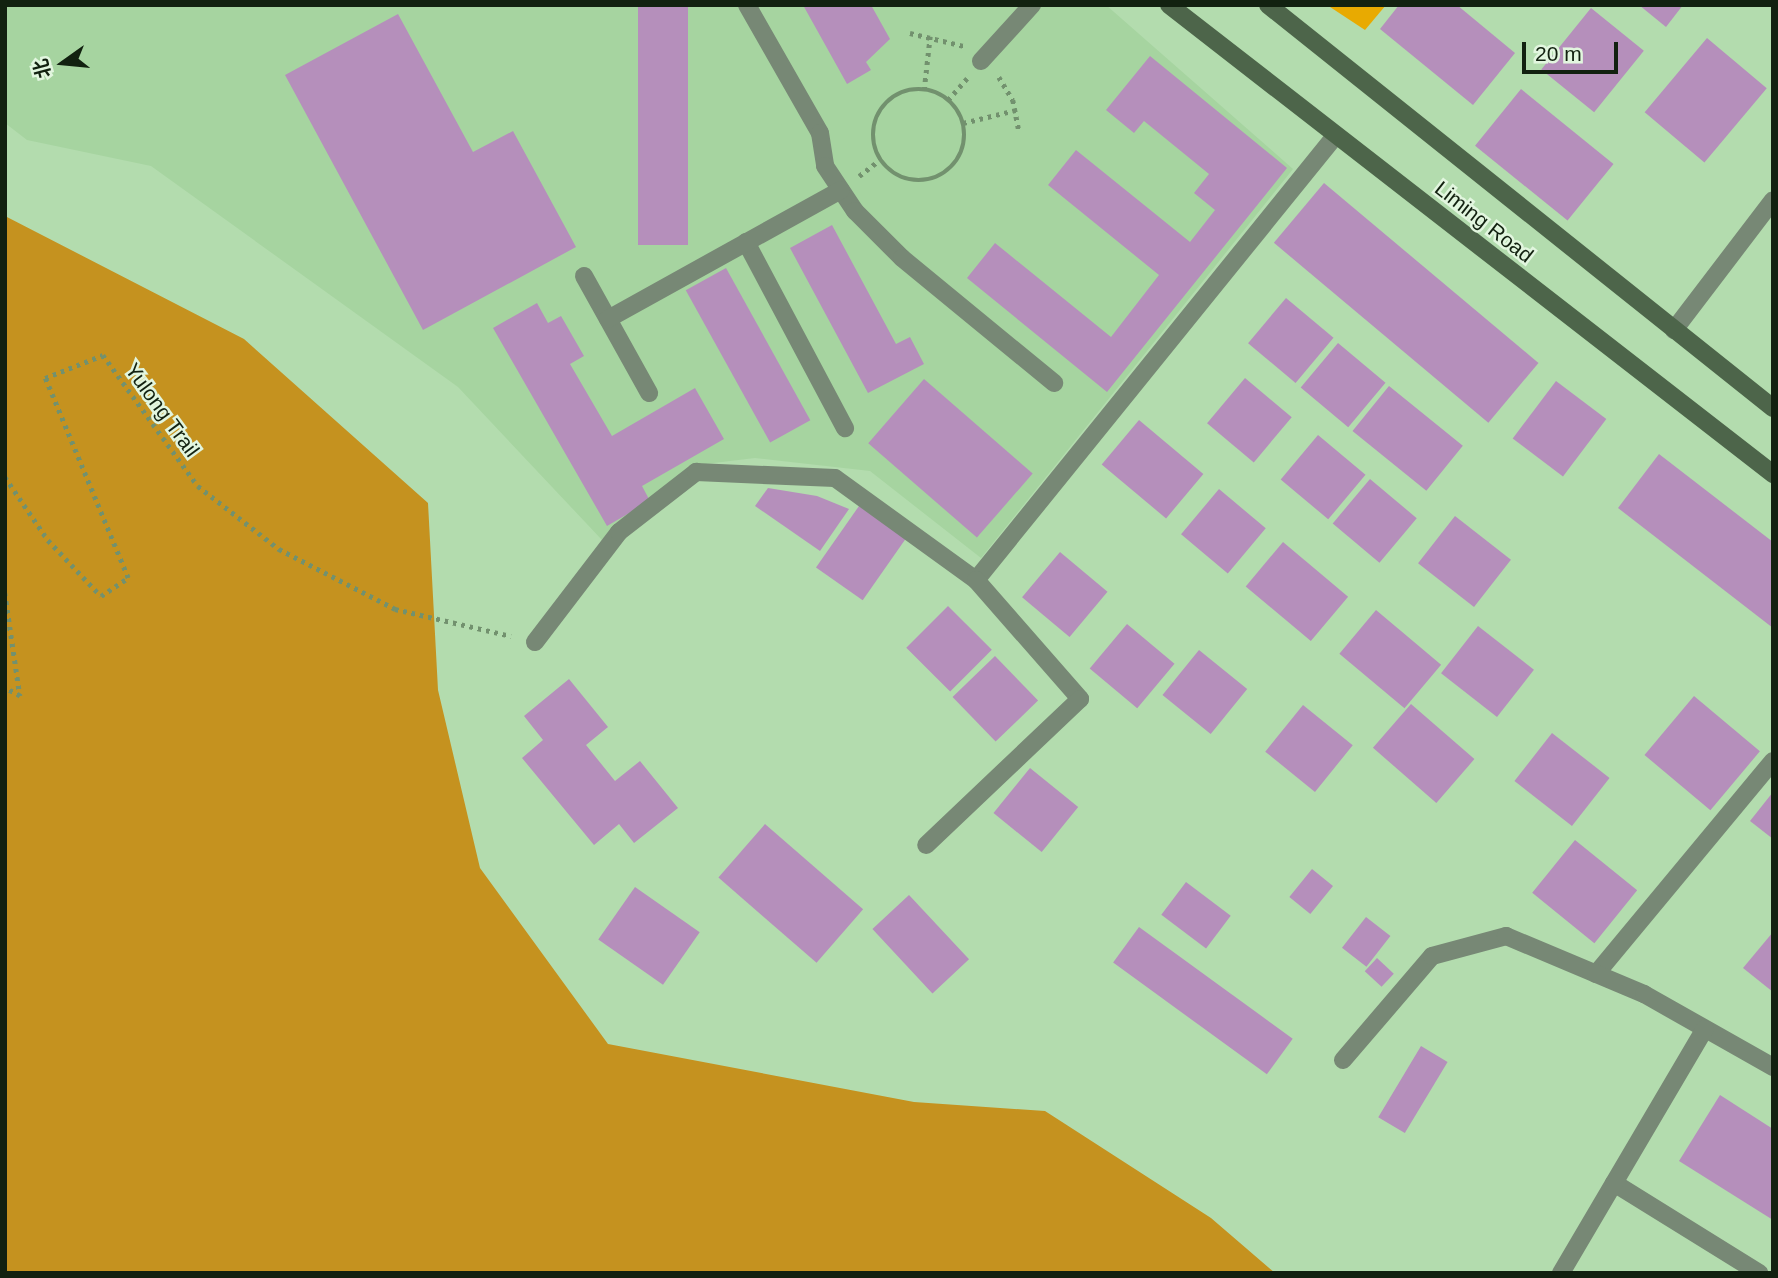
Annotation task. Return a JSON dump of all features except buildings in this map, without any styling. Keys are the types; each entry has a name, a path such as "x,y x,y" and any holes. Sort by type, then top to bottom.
{"street":[{"path":"747,5 820,133 825,166 841,190 902,258 1054,383"},
{"path":"981,61 1032,5"},
{"name":"Liming Road","path":"1169,5 1773,474"},
{"name":"Liming Road","path":"1268,5 1773,408"},
{"path":"976,580 1335,135"},
{"path":"608,319 841,190"},
{"path":"1674,331 1773,200"},
{"path":"746,242 845,429"},
{"path":"584,276 649,393"},
{"path":"535,642 619,533 696,472 835,478 976,580 1080,699 926,845"},
{"path":"1596,974 1773,761"},
{"path":"1343,1060 1432,956 1506,936 1596,974 1773,1067"},
{"path":"1561,1273 1705,1029"},
{"path":"1614,1183 1759,1273"}],"path":[{"path":"924,89 930,36"},
{"path":"924,89 948,100 963,123 964,146 948,171 921,181 893,173 876,149 877,117 898,94 924,89"},
{"path":"963,123 1016,110"},
{"name":"Yulong Trail","path":"5,477 48,540 101,596 128,578 45,378 103,355 198,486 279,549 395,609 535,642"},
{"path":"5,593 20,696 5,688"}],"shaded area":[{"path":"5,5 1106,5 1293,169 981,558 870,471 755,458 697,465 602,540 458,387 151,166 27,140 5,123"},
{"path":"1327,5 1386,5 1365,30"},
{"path":"5,216 244,339 428,503 438,690 480,868 608,1044 914,1102 1045,1111 1211,1218 1275,1273 5,1273"}]}
